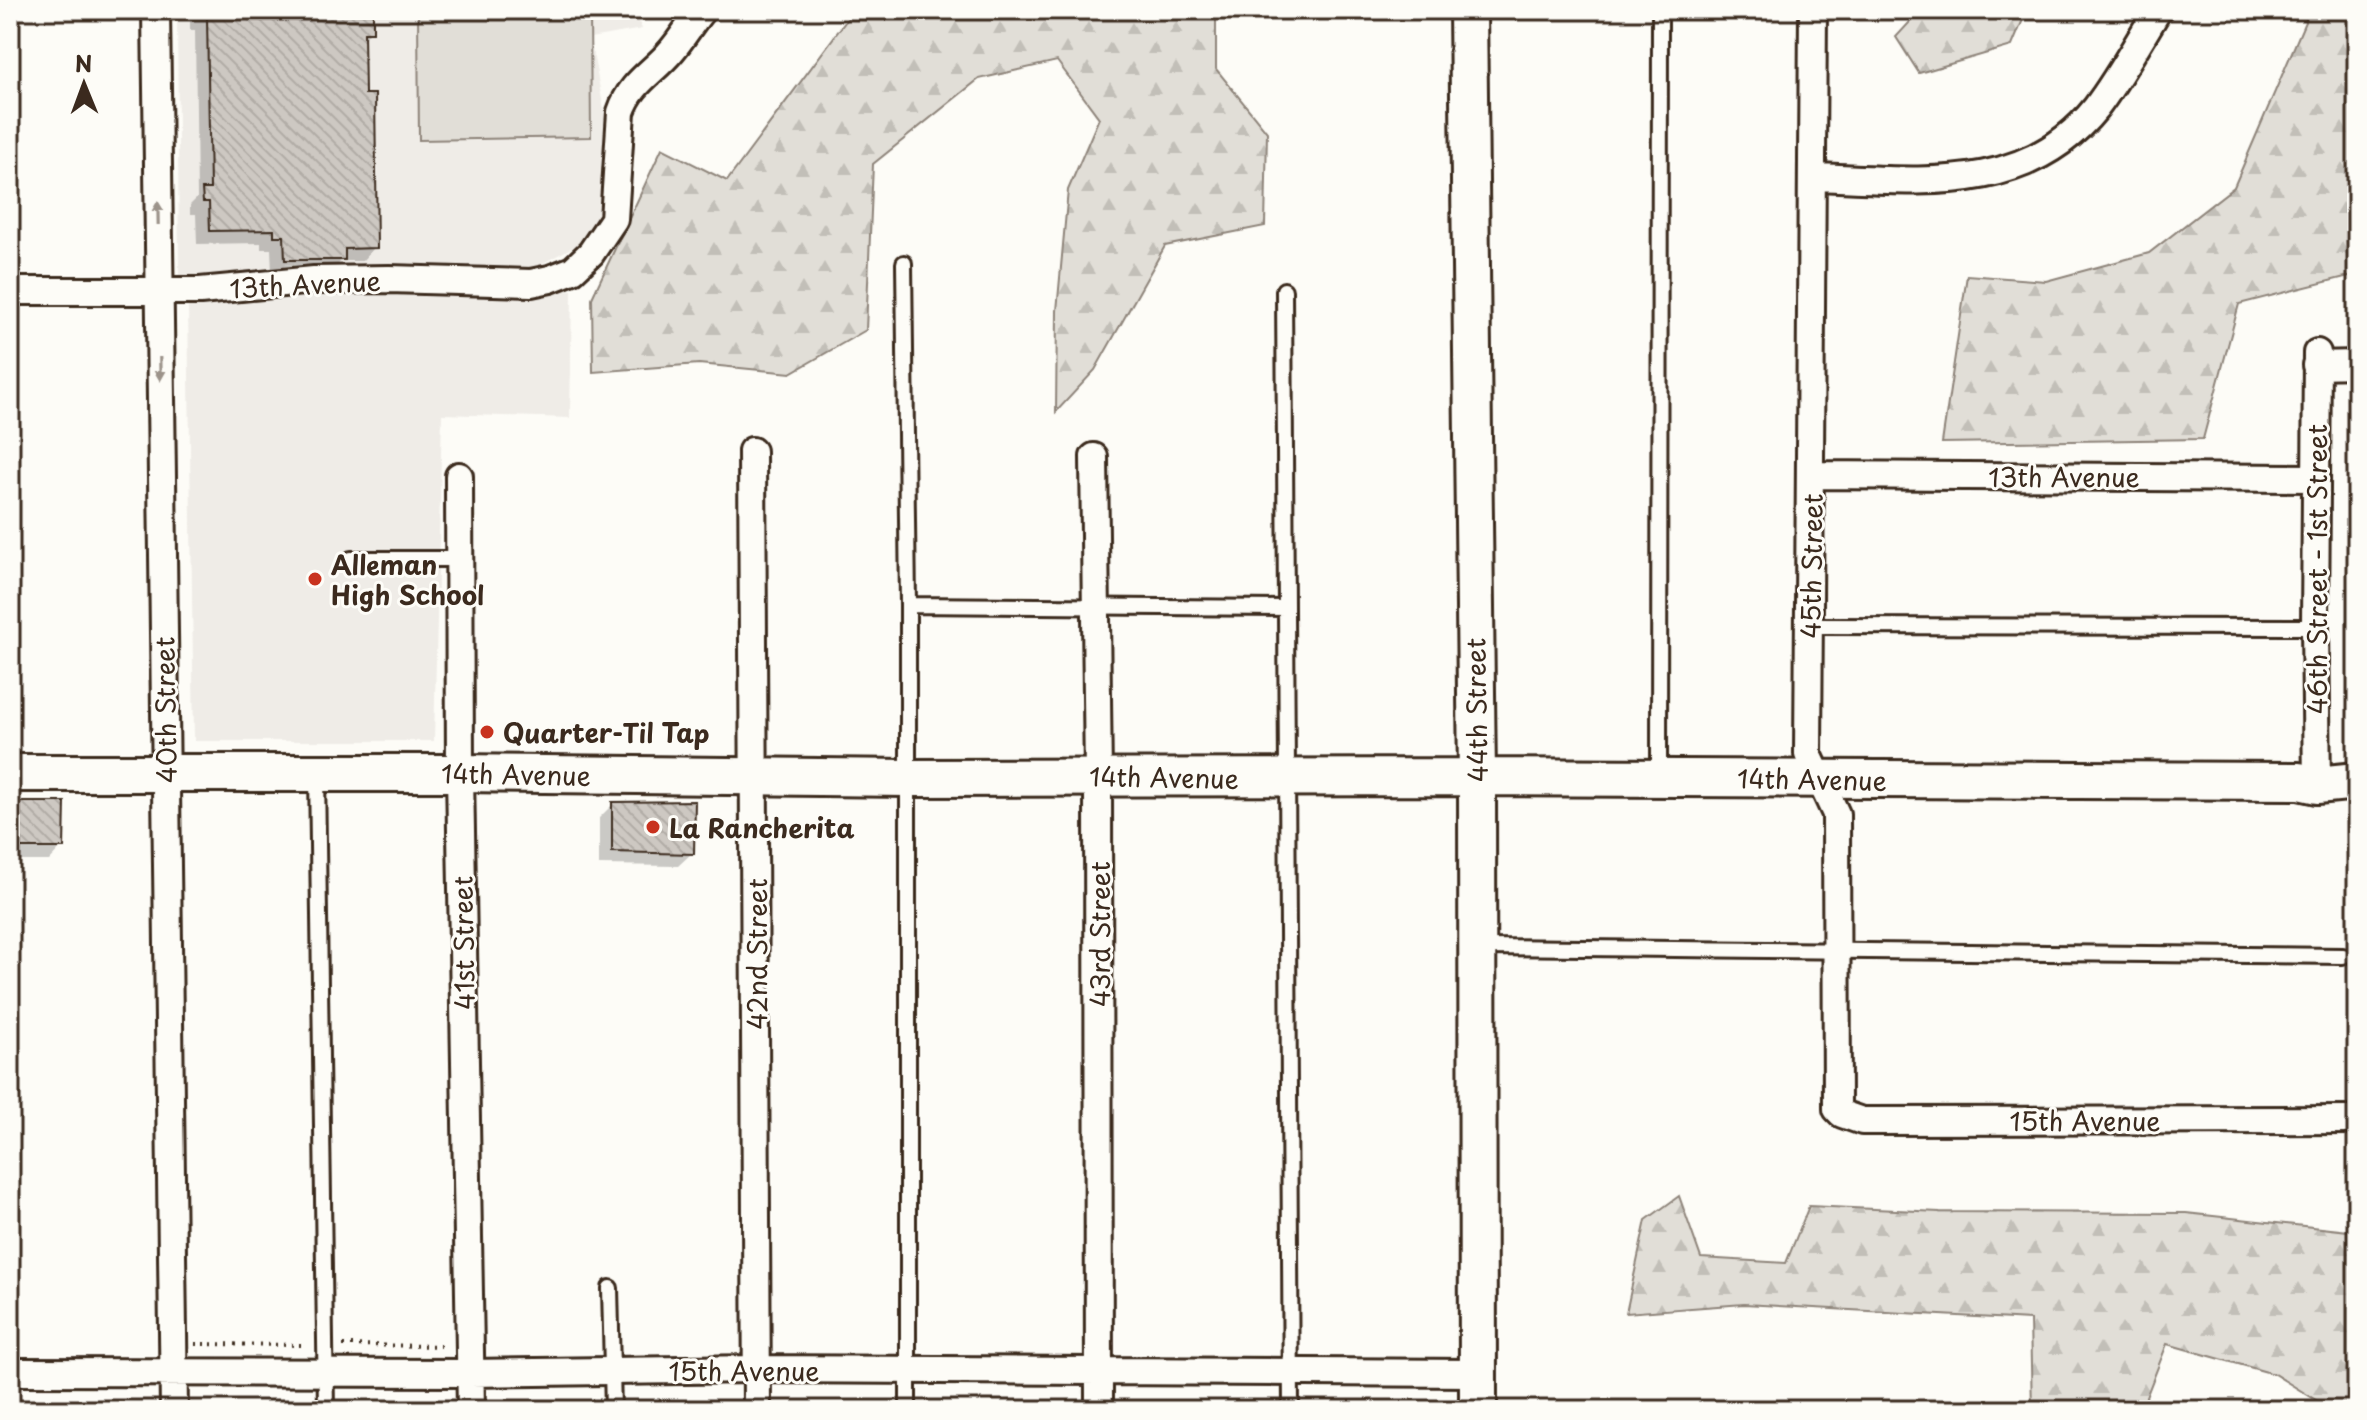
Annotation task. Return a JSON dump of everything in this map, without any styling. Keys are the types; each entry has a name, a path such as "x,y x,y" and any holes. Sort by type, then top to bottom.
{"street":[{"name":"40th Street","path":"156,10 174,1410"},
{"name":"13th Avenue","path":"10,291 200,291 314,280 531,283 573,270 591,253 614,219 621,112 626,96 673,49 702,10"},
{"name":"44th Street","path":"1468,10 1477,777 1478,1410"},
{"name":"45th Street","path":"1813,10 1808,754 1836,814 1836,1100 1837,1109 1842,1114"},
{"path":"1813,177 1949,181 2003,171 2032,160 2058,145 2097,107 2158,10"},
{"name":"46th Street - 1st Street","path":"2317,785 2316,359 2357,364"},
{"name":"42nd Street","path":"752,451 757,1410"},
{"name":"43rd Street","path":"1094,457 1099,1410"},
{"name":"13th Avenue","path":"1811,475 2316,478"},
{"name":"41st Street","path":"459,476 460,773 471,1410"},
{"name":"14th Avenue","path":"10,773 460,773 908,778 1659,777 2299,781 2317,785 2357,781"},
{"name":"15th Avenue","path":"1842,1114 1862,1121 2357,1120"},
{"name":"15th Avenue","path":"10,1372 471,1373 757,1369 1477,1373"}],"lane":[{"path":"1659,777 1660,10"},
{"path":"904,263 908,605 908,1410"},
{"path":"1284,290 1291,1410"},
{"path":"351,559 459,559"},
{"path":"908,605 1285,608"},
{"path":"1810,626 2315,627"},
{"path":"317,773 326,1410"},
{"path":"1478,947 2343,956"},
{"path":"610,1288 613,1410"}],"shaded area":[{"path":"177,10 634,10 642,29 590,38 608,130 605,198 584,241 534,268 287,264 273,272 179,279"},
{"name":"Alleman High School","path":"572,290 570,418 442,414 434,741 194,741 188,302 340,292"}],"green space":[{"path":"418,10 590,10 591,137 419,140"},
{"path":"854,10 1216,10 1216,69 1267,132 1265,226 1165,246 1095,370 1056,412 1057,311 1068,190 1099,118 1057,61 979,79 873,164 866,330 791,373 699,364 593,372 592,298 662,148 727,181"},
{"path":"1921,10 2027,10 2012,46 1919,73 1896,37"},
{"path":"2310,10 2357,10 2357,274 2239,304 2203,439 1942,443 1967,275 2046,281 2149,253 2234,187"},
{"path":"1679,1196 1701,1258 1786,1263 1809,1206 1940,1212 2186,1213 2357,1232 2357,1410 2332,1410 2274,1374 2167,1344 2141,1410 2032,1410 2030,1320 1744,1304 1626,1313 1646,1220"}],"building":[{"path":"202,10 373,10 373,32 364,32 365,94 375,94 377,248 345,249 345,260 285,260 284,236 274,236 274,230 210,231 209,202 203,202 202,189 210,189 207,17 202,17"},
{"name":"La Rancherita","path":"695,801 694,854 612,852 612,802"},
{"path":"10,802 65,802 64,848 10,848"}],"place":[{"name":"Alleman High School","path":"315,579"},
{"name":"Quarter-Til Tap","path":"487,732"},
{"name":"La Rancherita","path":"653,827"}]}
